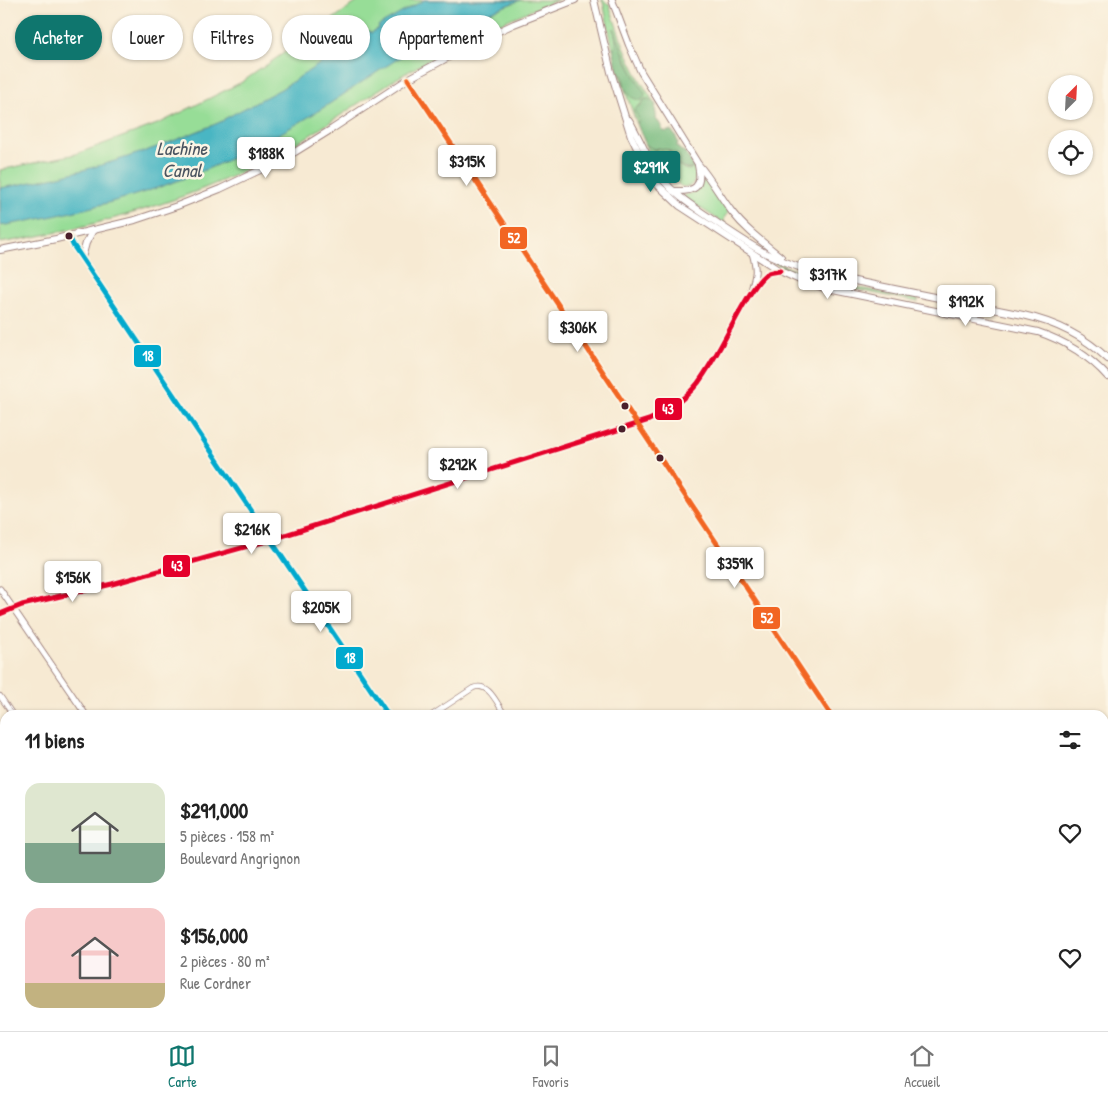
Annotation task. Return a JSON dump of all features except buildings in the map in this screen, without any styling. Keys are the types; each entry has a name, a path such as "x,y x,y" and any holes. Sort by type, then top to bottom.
{"main road":[{"path":"0,250 70,236 140,218 206,195 246,177 309,144 408,79 503,29 575,0"},
{"path":"612,0 641,72 698,164 707,173 730,210 742,224 788,263"},
{"path":"595,3 611,72 631,136 642,160 654,179 680,206 780,271 802,281 828,289 1040,332 1078,351 1093,362 1108,377"},
{"path":"624,113 638,134 655,168 673,191 692,206 764,252 788,263 826,275 1033,317 1072,333 1108,359"},
{"path":"673,191 689,191 697,185 700,175 698,164"},
{"path":"82,258 86,243 93,230"}],"street":[{"path":"408,79 829,710"},
{"path":"70,236 73,245 385,710"},
{"path":"749,295 756,273 752,253"},
{"path":"0,614 22,605 117,582 270,539 658,416 680,401 695,387 711,363 749,295 766,274 780,271"},
{"path":"0,589 83,710"},
{"path":"440,710 478,686 487,689 502,710"},
{"path":"0,696 10,710"}],"green space":[{"path":"360,0 558,0 502,22 502,15 380,15 380,60 430,60 397,78 291,147 210,186 176,199 72,229 0,243 0,170 76,154 160,123 242,82 282,54 282,60 370,60 370,15 338,15"},
{"path":"601,0 609,3 627,54 653,101 645,99 639,106 639,120 637,124 617,68 626,89 638,100 633,73 615,31 616,47 613,49"},
{"path":"614,28 627,62 645,94 641,101 631,97 625,89 623,77 617,68 613,49 616,47"},
{"path":"645,99 651,100 656,105 656,119 662,126 662,130 673,133 678,142 677,146 685,152 694,167 689,169 674,164 667,163 666,165 663,161 671,157 669,150 658,148 655,150 646,145 637,124 638,118 634,110"},
{"path":"646,145 655,150 658,148 669,150 671,157 663,161 667,163 679,165 689,170 694,167 697,172 692,185 686,187 675,181 673,182 652,157"},
{"path":"703,175 705,175 729,212 724,220 725,224 683,197 698,189"},
{"path":"767,257 784,266 821,279 918,299 918,302 818,282 793,273"}],"water":[{"name":"Lachine Canal","path":"424,0 521,0 483,15 397,15"},
{"name":"Lachine Canal","path":"380,25 380,60 395,60 296,124 246,151 178,180 108,203 73,212 0,226 0,188 52,178 128,157 219,123 281,89 326,60 370,60 370,31 371,33 379,28 378,26"}],"transit line":[{"name":"52","path":"408,79 828,710"},
{"name":"18","path":"69,236 73,245 385,710"},
{"name":"43","path":"0,614 22,605 112,584 263,542 649,420 676,404 693,389 721,347 755,286 767,274 780,271"}]}
